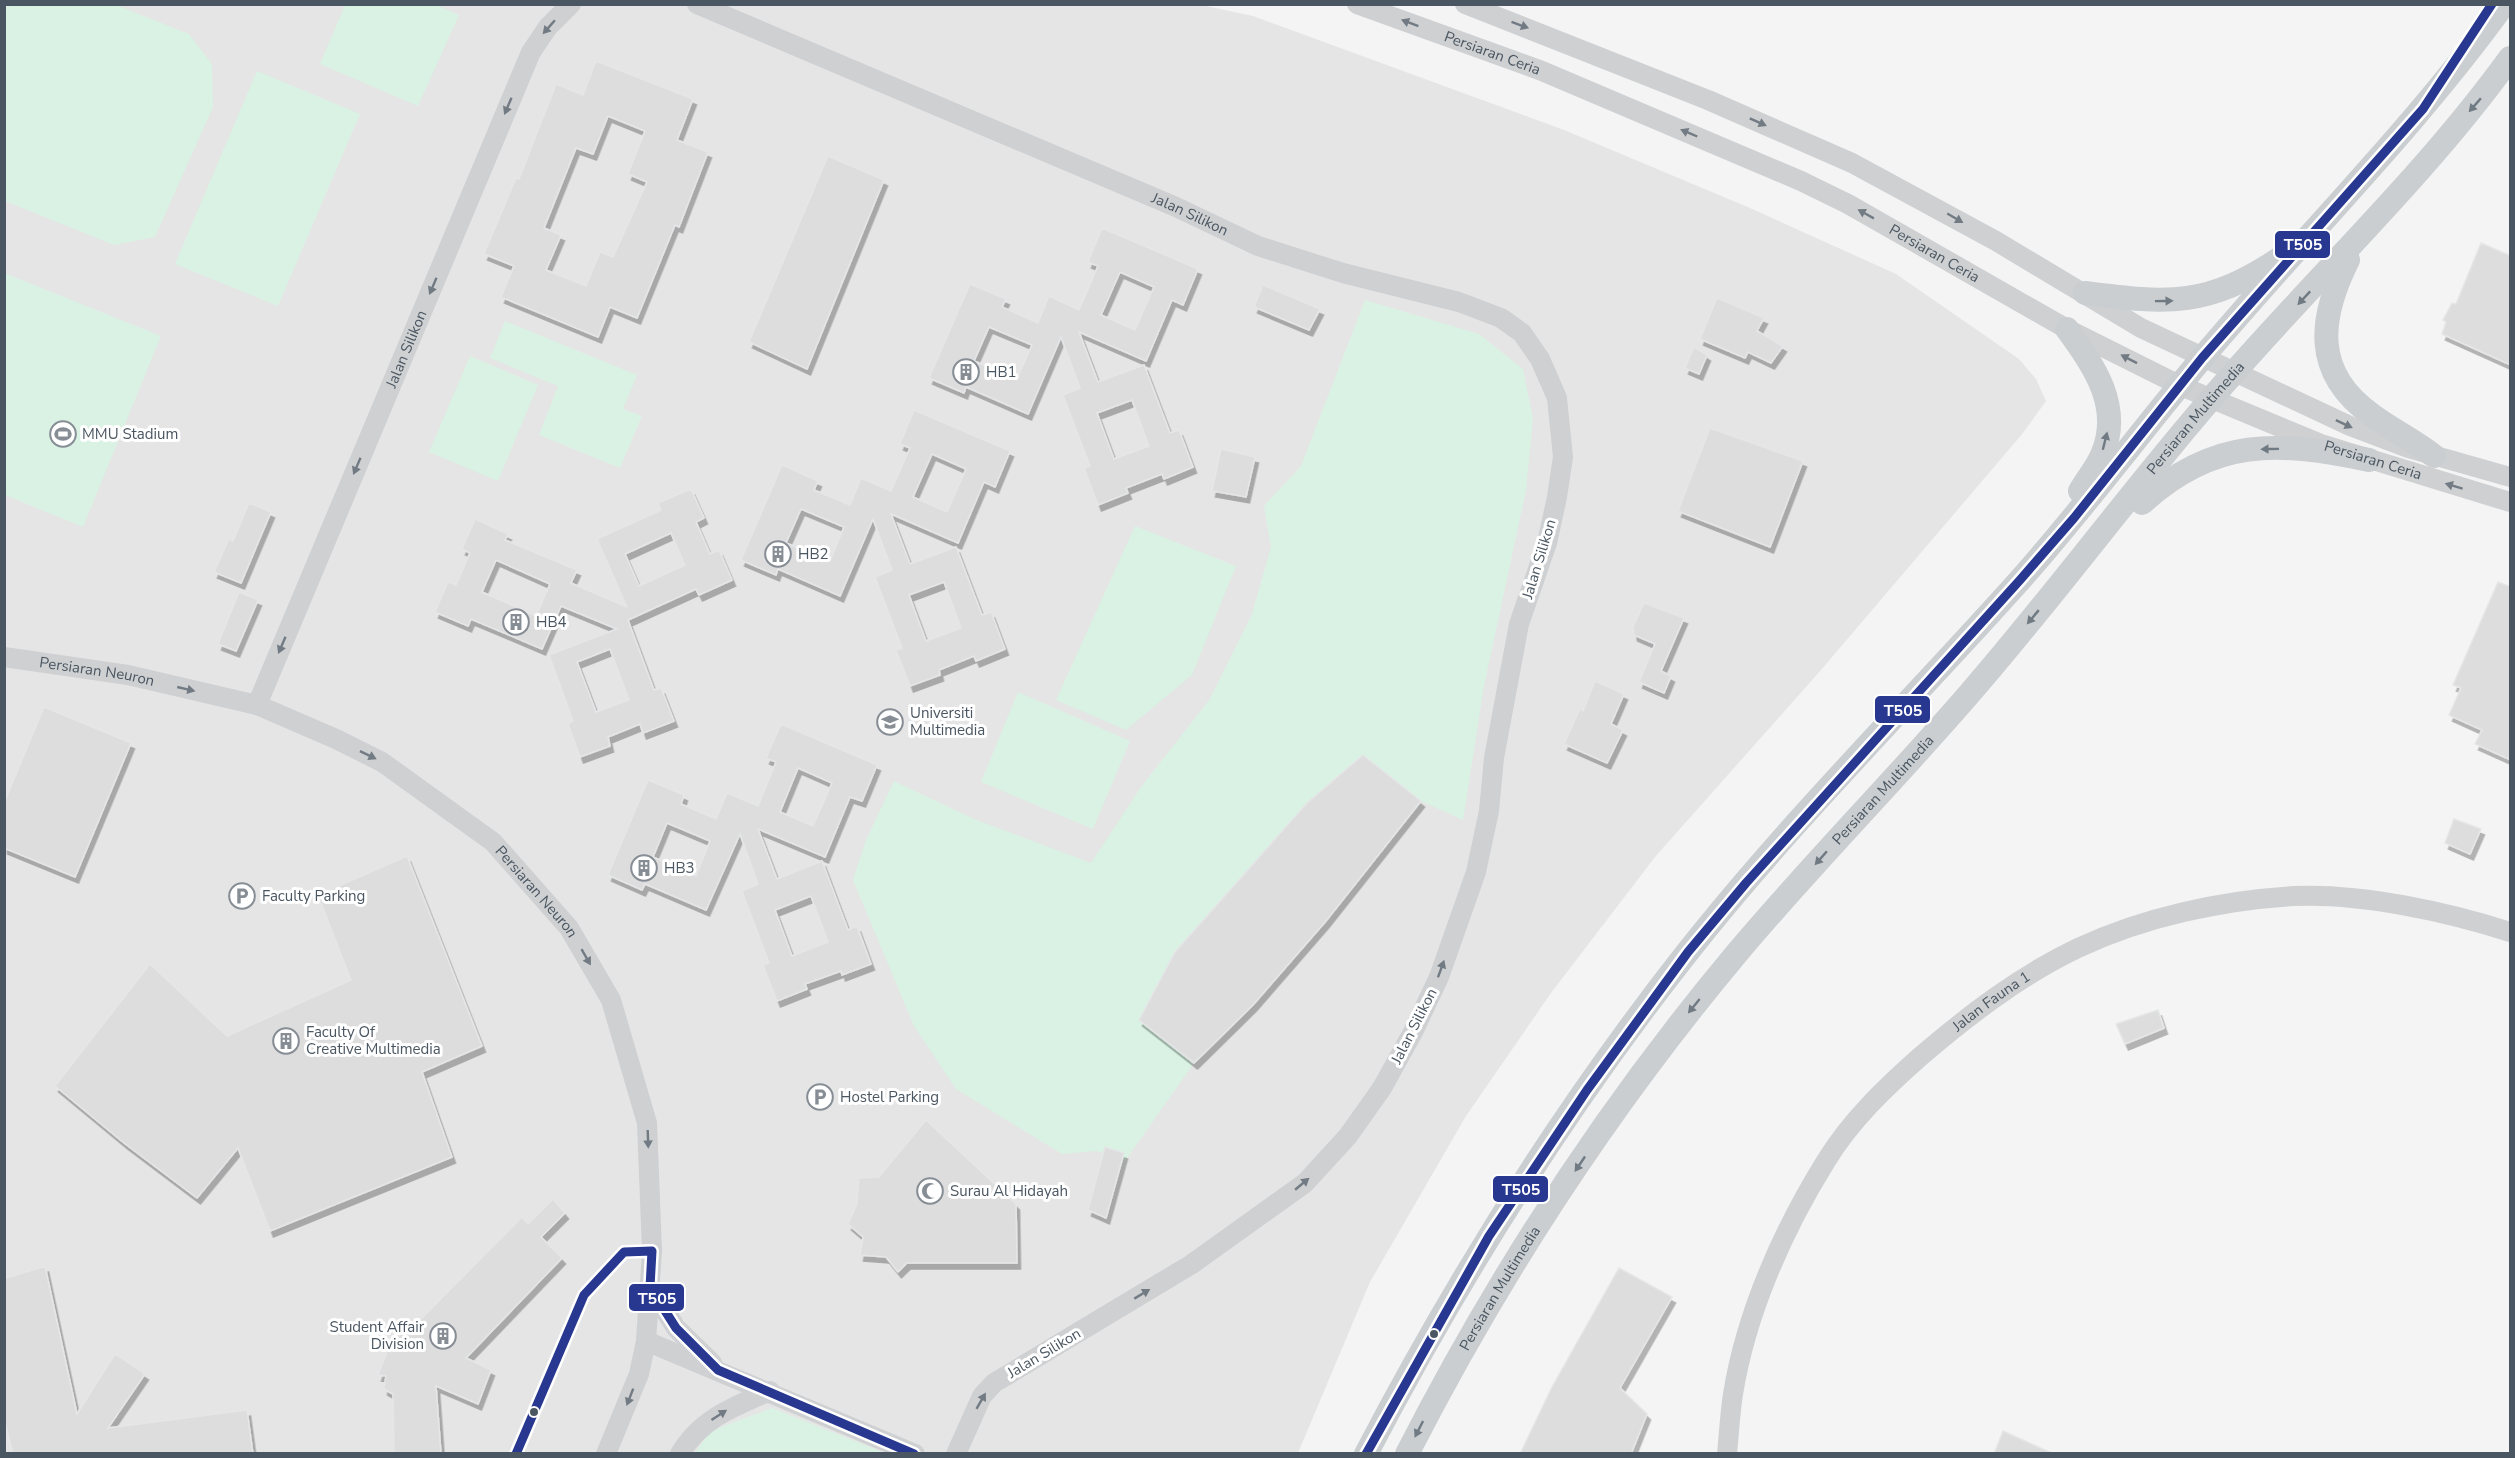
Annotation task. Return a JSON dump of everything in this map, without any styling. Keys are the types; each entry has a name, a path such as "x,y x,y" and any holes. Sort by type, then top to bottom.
{"main road":[{"path":"2423,109 2492,4"},
{"name":"Persiaran Multimedia","path":"1366,1454 1406,1378 1489,1236 1639,1016 1688,951 1746,883 2020,580 2202,358 2423,109 2504,4"},
{"name":"Persiaran Multimedia","path":"1407,1454 1432,1404 1509,1272 1653,1059 1738,952 1970,693 2235,371 2359,239 2481,99 2511,58"},
{"path":"2085,293 2161,302 2189,300 2219,292 2243,281 2289,252 2333,211"},
{"path":"2359,239 2337,283 2328,309 2327,354 2331,368 2358,403 2372,416 2410,437 2434,456"},
{"path":"2020,580 2073,504 2102,455 2108,434 2110,411 2108,399 2086,355 2067,329"},
{"path":"2070,572 2144,500 2167,481 2193,465 2228,452 2243,450 2322,450 2369,460"}],"street":[{"name":"Jalan Silikon","path":"257,705 531,52 548,27 571,4"},
{"name":"Jalan Silikon","path":"697,4 1176,207 1258,246 1343,273 1459,302 1501,318 1522,333 1540,359 1557,398 1563,456 1557,497 1547,543 1519,624 1494,758 1489,811 1476,872 1439,977 1382,1088 1348,1136 1305,1183 1192,1264 994,1383 982,1396 956,1454"},
{"name":"Persiaran Ceria","path":"1357,4 1542,71 1792,177 1848,204 2067,329 2181,386 2322,444 2511,502"},
{"name":"Persiaran Ceria","path":"1465,4 1708,100 1852,163 1934,206 2141,328 2350,426 2434,456 2511,477"},
{"name":"Persiaran Neuron","path":"4,657 128,675 257,705 382,762 493,842 569,927 611,1000 647,1123 652,1251 646,1341 639,1374 606,1454"},
{"name":"Jalan Fauna 1","path":"1727,1454 1734,1392 1750,1327 1795,1214 1827,1159 1860,1114 1898,1077 1954,1028 2021,980 2079,947 2132,928 2238,901 2297,896 2342,897 2447,915 2511,932"},
{"path":"650,1287 676,1328 718,1370"},
{"path":"646,1341 770,1391 915,1454"},
{"path":"680,1454 690,1436 723,1412 770,1391"}],"shaded area":[{"name":"Universiti Multimedia","path":"5,5 1201,5 1253,16 1564,130 1750,208 1896,274 2019,359 2036,379 2046,401 2023,433 1821,670 1655,857 1551,993 1466,1116 1370,1282 1298,1453 5,1454"}],"green space":[{"path":"4,5 116,5 189,34 212,64 213,107 155,237 114,245 5,201"},
{"path":"345,5 436,5 459,15 418,106 320,64"},
{"path":"257,71 360,114 278,306 175,264"},
{"name":"MMU Stadium","path":"4,273 161,336 83,527 5,495"},
{"path":"1365,300 1479,334 1523,369 1533,419 1526,490 1484,686 1463,820 1421,801 1363,755 1307,803 1175,952 1139,1019 1194,1063 1125,1161 1097,1151 1062,1154 956,1089 914,1026 853,880 866,840 894,781 974,819 1091,863 1141,787 1210,699 1252,614 1271,547 1264,506 1301,466"},
{"path":"505,321 637,375 623,409 642,416 620,468 539,435 558,386 490,358"},
{"path":"470,356 538,385 498,481 429,452"},
{"path":"1135,526 1236,566 1192,675 1126,730 1056,700"},
{"path":"1018,692 1130,741 1093,829 981,782"},
{"path":"772,1408 885,1453 694,1454 711,1431"}],"building":[{"path":"596,61 693,99 677,140 708,152 679,227 675,225 637,318 610,307 598,337 501,297 514,266 484,254 516,178 519,179 556,84 583,95","holes":["608,116 645,131 628,174 647,182 613,257 600,252 586,286 546,270 561,235 544,228 576,148 593,154"]},
{"path":"828,156 884,180 807,369 749,342"},
{"name":"HB1","path":"1102,228 1198,269 1183,305 1172,300 1146,361 1079,332 1098,382 1144,365 1170,433 1179,430 1193,467 1164,479 1162,474 1126,488 1128,493 1098,505 1084,468 1090,466 1063,395 1080,388 1061,337 1028,414 966,387 964,393 929,378 970,284 1006,299 1002,307 1038,323 1049,296 1079,310 1098,266 1088,262","holes":["1120,272 1154,287 1135,330 1101,315","989,327 1032,345 1017,379 974,361","1132,400 1149,446 1114,459 1097,413"]},
{"path":"2481,243 2511,256 2511,365 2442,334 2446,322 2443,320 2452,303 2456,304"},
{"path":"1263,285 1320,309 1309,330 1254,307"},
{"path":"1717,298 1764,318 1757,331 1783,346 1771,363 1748,352 1745,358 1700,339"},
{"path":"1694,347 1707,355 1699,374 1685,368"},
{"name":"HB2","path":"914,410 1010,451 995,487 984,482 958,543 891,514 910,564 956,547 982,615 991,612 1005,649 976,661 974,656 939,670 940,675 910,686 896,650 902,648 875,577 892,570 873,519 840,596 778,569 776,575 741,560 782,465 818,481 814,490 850,505 861,478 891,491 910,448 900,444","holes":["932,454 966,469 947,512 913,497","801,509 844,527 830,561 786,543","944,582 961,628 926,641 909,595"]},
{"path":"1710,428 1803,461 1770,547 1678,511"},
{"path":"1221,449 1255,457 1246,497 1212,491"},
{"name":"HB4","path":"691,489 704,518 696,522 710,554 719,550 732,580 699,595 696,589 628,620 654,690 661,688 674,721 643,733 640,724 608,737 610,746 580,757 568,724 573,721 549,655 617,629 561,606 542,649 471,619 468,626 435,612 448,582 456,585 470,553 462,549 475,519 508,534 505,540 577,570 571,583 627,607 597,539 661,510 658,503","holes":["671,533 685,565 639,586 625,554","496,560 550,584 536,616 482,592","610,649 629,700 596,712 577,662"]},
{"path":"249,503 271,512 241,583 214,572 229,539 233,541"},
{"path":"2498,582 2511,587 2511,760 2475,744 2482,730 2449,715 2461,688 2453,685"},
{"path":"239,592 258,600 236,651 218,644"},
{"path":"1644,603 1684,618 1661,671 1671,676 1664,693 1639,682 1655,644 1634,635 1633,627"},
{"path":"1595,681 1624,694 1611,724 1623,730 1607,763 1564,744 1580,709 1583,711"},
{"path":"44,707 131,743 75,877 4,848 4,803"},
{"name":"HB3","path":"781,724 877,765 862,801 850,797 825,857 758,829 777,879 822,861 848,930 857,926 871,964 842,975 841,971 805,984 807,989 777,1001 763,965 769,963 742,891 758,884 740,834 706,910 645,884 642,890 608,875 648,780 684,795 681,804 716,819 727,793 758,806 776,762 766,758","holes":["798,768 832,783 813,826 780,812","667,823 710,841 696,876 653,857","811,896 828,942 792,956 775,910"]},
{"path":"1363,755 1421,801 1326,921 1253,1005 1194,1063 1139,1020 1175,952 1307,803"},
{"path":"2454,819 2481,829 2470,854 2445,843"},
{"name":"Faculty Of Creative Multimedia","path":"407,856 482,1046 422,1072 452,1157 270,1231 238,1148 197,1198 124,1143 55,1086 150,964 227,1036 351,980 318,895"},
{"path":"2158,1010 2164,1028 2125,1044 2116,1024"},
{"name":"Surau Al Hidayah","path":"926,1120 1016,1204 1017,1263 907,1263 898,1272 886,1257 860,1255 863,1237 848,1224 857,1204 859,1178 879,1177"},
{"path":"1105,1147 1124,1153 1106,1218 1088,1210"},
{"name":"Student Affair Division","path":"553,1199 565,1213 541,1237 562,1258 466,1358 491,1370 478,1404 436,1386 441,1454 394,1454 393,1394 384,1389 386,1376 378,1375 388,1349 392,1352 406,1320 417,1323 522,1217 528,1224"},
{"path":"45,1266 77,1414 115,1354 145,1374 108,1428 247,1410 253,1454 13,1454 4,1418 4,1279"},
{"path":"1619,1268 1672,1297 1620,1388 1647,1414 1631,1454 1520,1454 1552,1387"},
{"path":"2003,1431 2054,1454 1994,1454"}],"transit line":[{"name":"T505","path":"1366,1454 1489,1236 1587,1090 1688,952 1746,883 2020,580 2074,518 2202,358 2423,109 2492,4"},
{"name":"T505","path":"516,1454 584,1295 624,1252 652,1251 650,1287 676,1328 718,1370 914,1454"}],"place":[{"name":"HB1","path":"966,372"},
{"name":"MMU Stadium","path":"63,434"},
{"name":"HB2","path":"778,554"},
{"name":"HB4","path":"516,622"},
{"name":"Universiti Multimedia","path":"890,722"},
{"name":"HB3","path":"644,868"},
{"name":"Faculty Parking","path":"242,896"},
{"name":"Faculty Of Creative Multimedia","path":"286,1041"},
{"name":"Hostel Parking","path":"820,1097"},
{"name":"Surau Al Hidayah","path":"930,1191"},
{"name":"Student Affair Division","path":"443,1336"}]}
